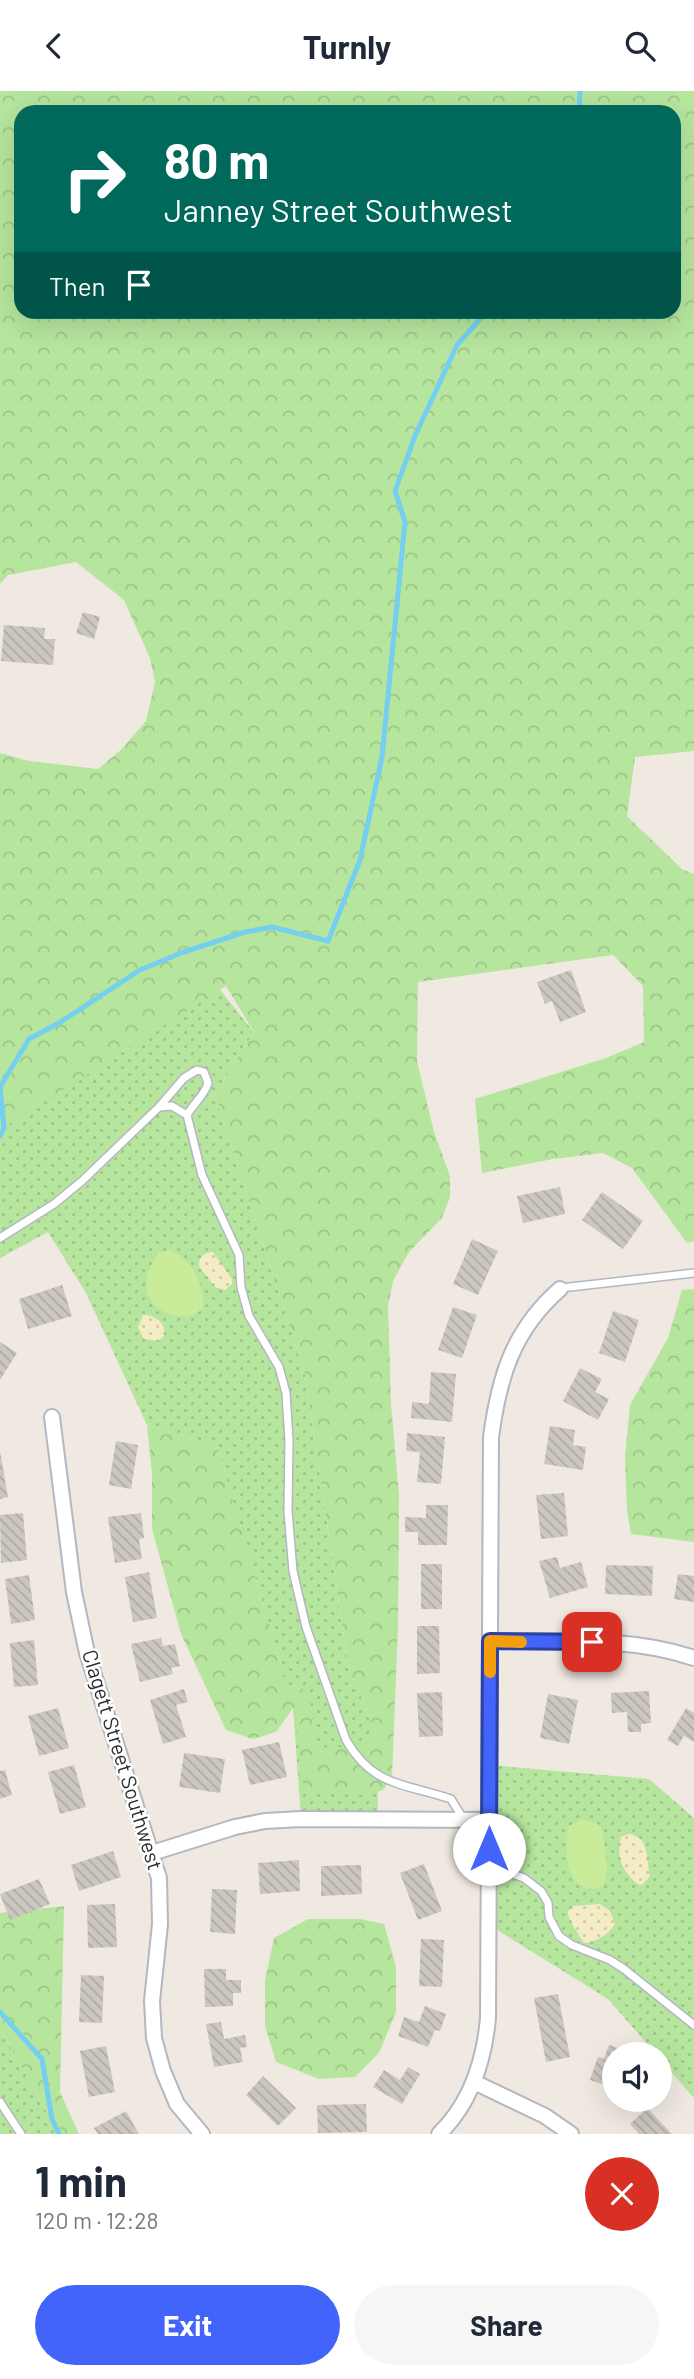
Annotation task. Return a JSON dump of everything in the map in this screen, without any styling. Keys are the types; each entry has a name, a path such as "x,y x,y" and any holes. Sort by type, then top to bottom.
{"street":[{"path":"439,2134 459,2109 474,2082 486,2040 488,2018 491,1437 495,1405 508,1361 518,1340 529,1321 560,1289"},
{"name":"Clagett Street Southwest","path":"52,1417 74,1592 87,1653 159,1878 161,1899 152,2001 154,2038 163,2071 177,2104 202,2134"},
{"path":"490,1641 631,1644 671,1650 694,1658"},
{"path":"152,1853 234,1827 265,1821 489,1820"},
{"path":"474,2082 545,2116 571,2134"}],"lane":[{"path":"0,1238 54,1204 82,1181 159,1107 184,1078 197,1070 204,1072 208,1083 206,1089 187,1115"},
{"path":"159,1107 172,1106 187,1115 202,1175 239,1255 241,1287 248,1316 279,1367 286,1394 289,1440 288,1511 293,1571 306,1627 346,1740 355,1754 377,1776 396,1785 451,1799 464,1820 507,1872 524,1878 541,1891 548,1903 549,1917 559,1936 572,1945 610,1960 624,1969 694,2025"},
{"path":"560,1289 694,1273"},
{"path":"0,2102 21,2134"}],"green space":[{"path":"0,91 694,91 694,751 635,757 627,816 682,869 694,874 694,1241 687,1243 632,1168 603,1153 553,1159 482,1173 475,1099 606,1058 644,1042 643,986 613,955 418,982 417,1061 434,1132 450,1176 450,1197 442,1218 409,1252 393,1281 388,1306 391,1404 399,1496 398,1626 392,1778 383,1790 368,1795 310,1793 305,1788 293,1708 276,1732 253,1739 226,1730 181,1634 152,1529 152,1474 147,1425 217,1446 289,1693 298,1685 308,1696 313,1718 313,1741 316,1746 339,1747 377,1736 348,1664 305,1374 215,1094 254,1032 226,986 0,1130 0,753 29,761 98,769 122,749 146,721 155,682 150,658 124,600 76,562 8,575 0,584"},
{"path":"217,986 254,1032 215,1094 305,1374 348,1664 377,1736 378,1819 301,1819 293,1707 217,1446 147,1425 86,1293 48,1232 0,1258 0,1130"},
{"path":"170,1250 191,1266 202,1290 203,1308 192,1315 169,1314 150,1299 146,1285 150,1268 159,1253"},
{"path":"694,1289 694,1542 631,1534 627,1511 625,1456 630,1405 668,1338 682,1290"},
{"path":"489,1765 649,1779 694,1818 694,2098 672,2073 672,2042 646,2042 608,1999 489,1925"},
{"path":"583,1819 600,1825 605,1848 605,1882 602,1887 594,1889 578,1883 568,1864 569,1826"},
{"path":"64,1906 60,2092 79,2134 59,2134 0,2028 0,1913"},
{"path":"308,1919 360,1919 384,1924 396,1967 396,2012 379,2053 355,2077 319,2079 276,2062 265,2026 265,1981 274,1938"},
{"path":"0,2028 56,2129 59,2134 0,2134"}],"sand":[{"path":"213,1252 232,1279 232,1284 225,1290 215,1287 199,1266 203,1256"},
{"path":"143,1315 156,1318 164,1327 164,1336 158,1341 144,1339 138,1328"},
{"path":"628,1834 640,1839 646,1849 650,1876 643,1884 639,1885 633,1880 620,1858 621,1837"},
{"path":"600,1904 610,1911 615,1924 601,1937 584,1943 571,1923 568,1911 574,1906"}],"building":[{"path":"83,612 100,617 94,639 76,633"},
{"path":"4,625 45,628 44,639 55,639 53,665 1,661"},
{"path":"571,970 586,1012 560,1022 552,1001 545,1004 537,982"},
{"path":"560,1187 565,1214 523,1223 517,1196"},
{"path":"602,1192 643,1221 623,1249 582,1220"},
{"path":"472,1239 498,1251 478,1295 453,1284"},
{"path":"62,1285 72,1316 28,1329 19,1299"},
{"path":"453,1307 477,1315 462,1358 438,1350"},
{"path":"613,1311 639,1320 625,1362 599,1353"},
{"path":"0,1342 17,1353 0,1380"},
{"path":"580,1368 602,1379 595,1392 609,1399 598,1420 563,1401"},
{"path":"431,1372 456,1374 452,1422 411,1418 412,1402 429,1404"},
{"path":"550,1426 575,1430 573,1445 586,1447 583,1470 544,1464"},
{"path":"407,1433 445,1437 441,1484 417,1482 420,1452 406,1451"},
{"path":"116,1441 138,1445 131,1489 109,1485"},
{"path":"0,1451 8,1497 0,1499"},
{"path":"564,1493 568,1536 541,1539 536,1495"},
{"path":"426,1505 448,1505 447,1545 418,1545 418,1532 405,1532 405,1517 426,1518"},
{"path":"23,1513 27,1560 1,1563 0,1515"},
{"path":"141,1513 144,1538 139,1539 142,1559 115,1563 108,1517"},
{"path":"557,1557 560,1568 581,1562 588,1587 550,1598 539,1561"},
{"path":"421,1564 442,1564 442,1609 421,1609"},
{"path":"606,1565 653,1566 652,1596 605,1594"},
{"path":"149,1572 157,1618 133,1622 125,1577"},
{"path":"678,1574 694,1576 694,1602 674,1599"},
{"path":"29,1575 35,1620 11,1624 5,1579"},
{"path":"417,1626 439,1626 440,1673 417,1674"},
{"path":"161,1638 163,1646 175,1644 180,1666 171,1668 173,1674 140,1682 131,1644"},
{"path":"34,1640 38,1685 14,1687 10,1643"},
{"path":"184,1689 188,1702 176,1705 186,1737 163,1744 150,1700"},
{"path":"649,1691 651,1723 641,1724 641,1732 628,1732 627,1712 612,1713 611,1693"},
{"path":"442,1692 443,1736 419,1737 417,1693"},
{"path":"548,1694 578,1700 569,1744 540,1738"},
{"path":"58,1708 69,1748 39,1756 28,1716"},
{"path":"686,1708 694,1713 694,1742 684,1736 678,1746 667,1740"},
{"path":"279,1742 287,1777 250,1785 242,1750"},
{"path":"184,1753 225,1759 220,1793 179,1787"},
{"path":"74,1765 86,1807 60,1814 48,1772"},
{"path":"5,1770 12,1795 0,1799 0,1771"},
{"path":"113,1851 121,1877 79,1891 71,1865"},
{"path":"299,1860 300,1891 260,1894 258,1863"},
{"path":"424,1864 442,1911 418,1920 400,1873"},
{"path":"361,1865 362,1894 321,1896 321,1866"},
{"path":"39,1879 50,1904 10,1920 0,1894"},
{"path":"212,1889 237,1890 235,1934 210,1932"},
{"path":"115,1904 117,1947 88,1948 87,1905"},
{"path":"421,1939 444,1940 442,1987 419,1986"},
{"path":"204,1969 226,1969 226,1980 241,1980 241,1993 233,1993 233,2006 205,2007"},
{"path":"81,1975 104,1976 102,2023 79,2022"},
{"path":"558,1994 570,2057 546,2062 534,1998"},
{"path":"425,2006 446,2014 440,2031 435,2030 428,2047 398,2036 404,2017 419,2022"},
{"path":"221,2022 224,2039 245,2035 247,2047 240,2048 243,2062 214,2067 206,2024"},
{"path":"106,2046 115,2092 89,2097 80,2051"},
{"path":"598,2057 602,2058 602,2084 590,2080"},
{"path":"408,2067 420,2074 402,2104 373,2087 384,2070 400,2080"},
{"path":"263,2076 296,2108 278,2126 246,2095"},
{"path":"366,2104 367,2132 318,2133 317,2105"},
{"path":"126,2111 139,2134 98,2134 94,2128"},
{"path":"643,2112 651,2112 672,2134 639,2134 630,2124"}],"waterway":[{"path":"579,105 580,91"},
{"path":"0,1136 4,1128 0,1087 29,1039 59,1023 140,970 245,932 272,927 328,941 360,860 382,757 405,522 395,491 415,436 457,345 480,319"},
{"path":"0,2012 42,2059 52,2119 59,2134"}],"slow traffic":[{"path":"490,1672 490,1641 521,1642"}],"route":[{"path":"489,1849 490,1641 592,1642"}]}
